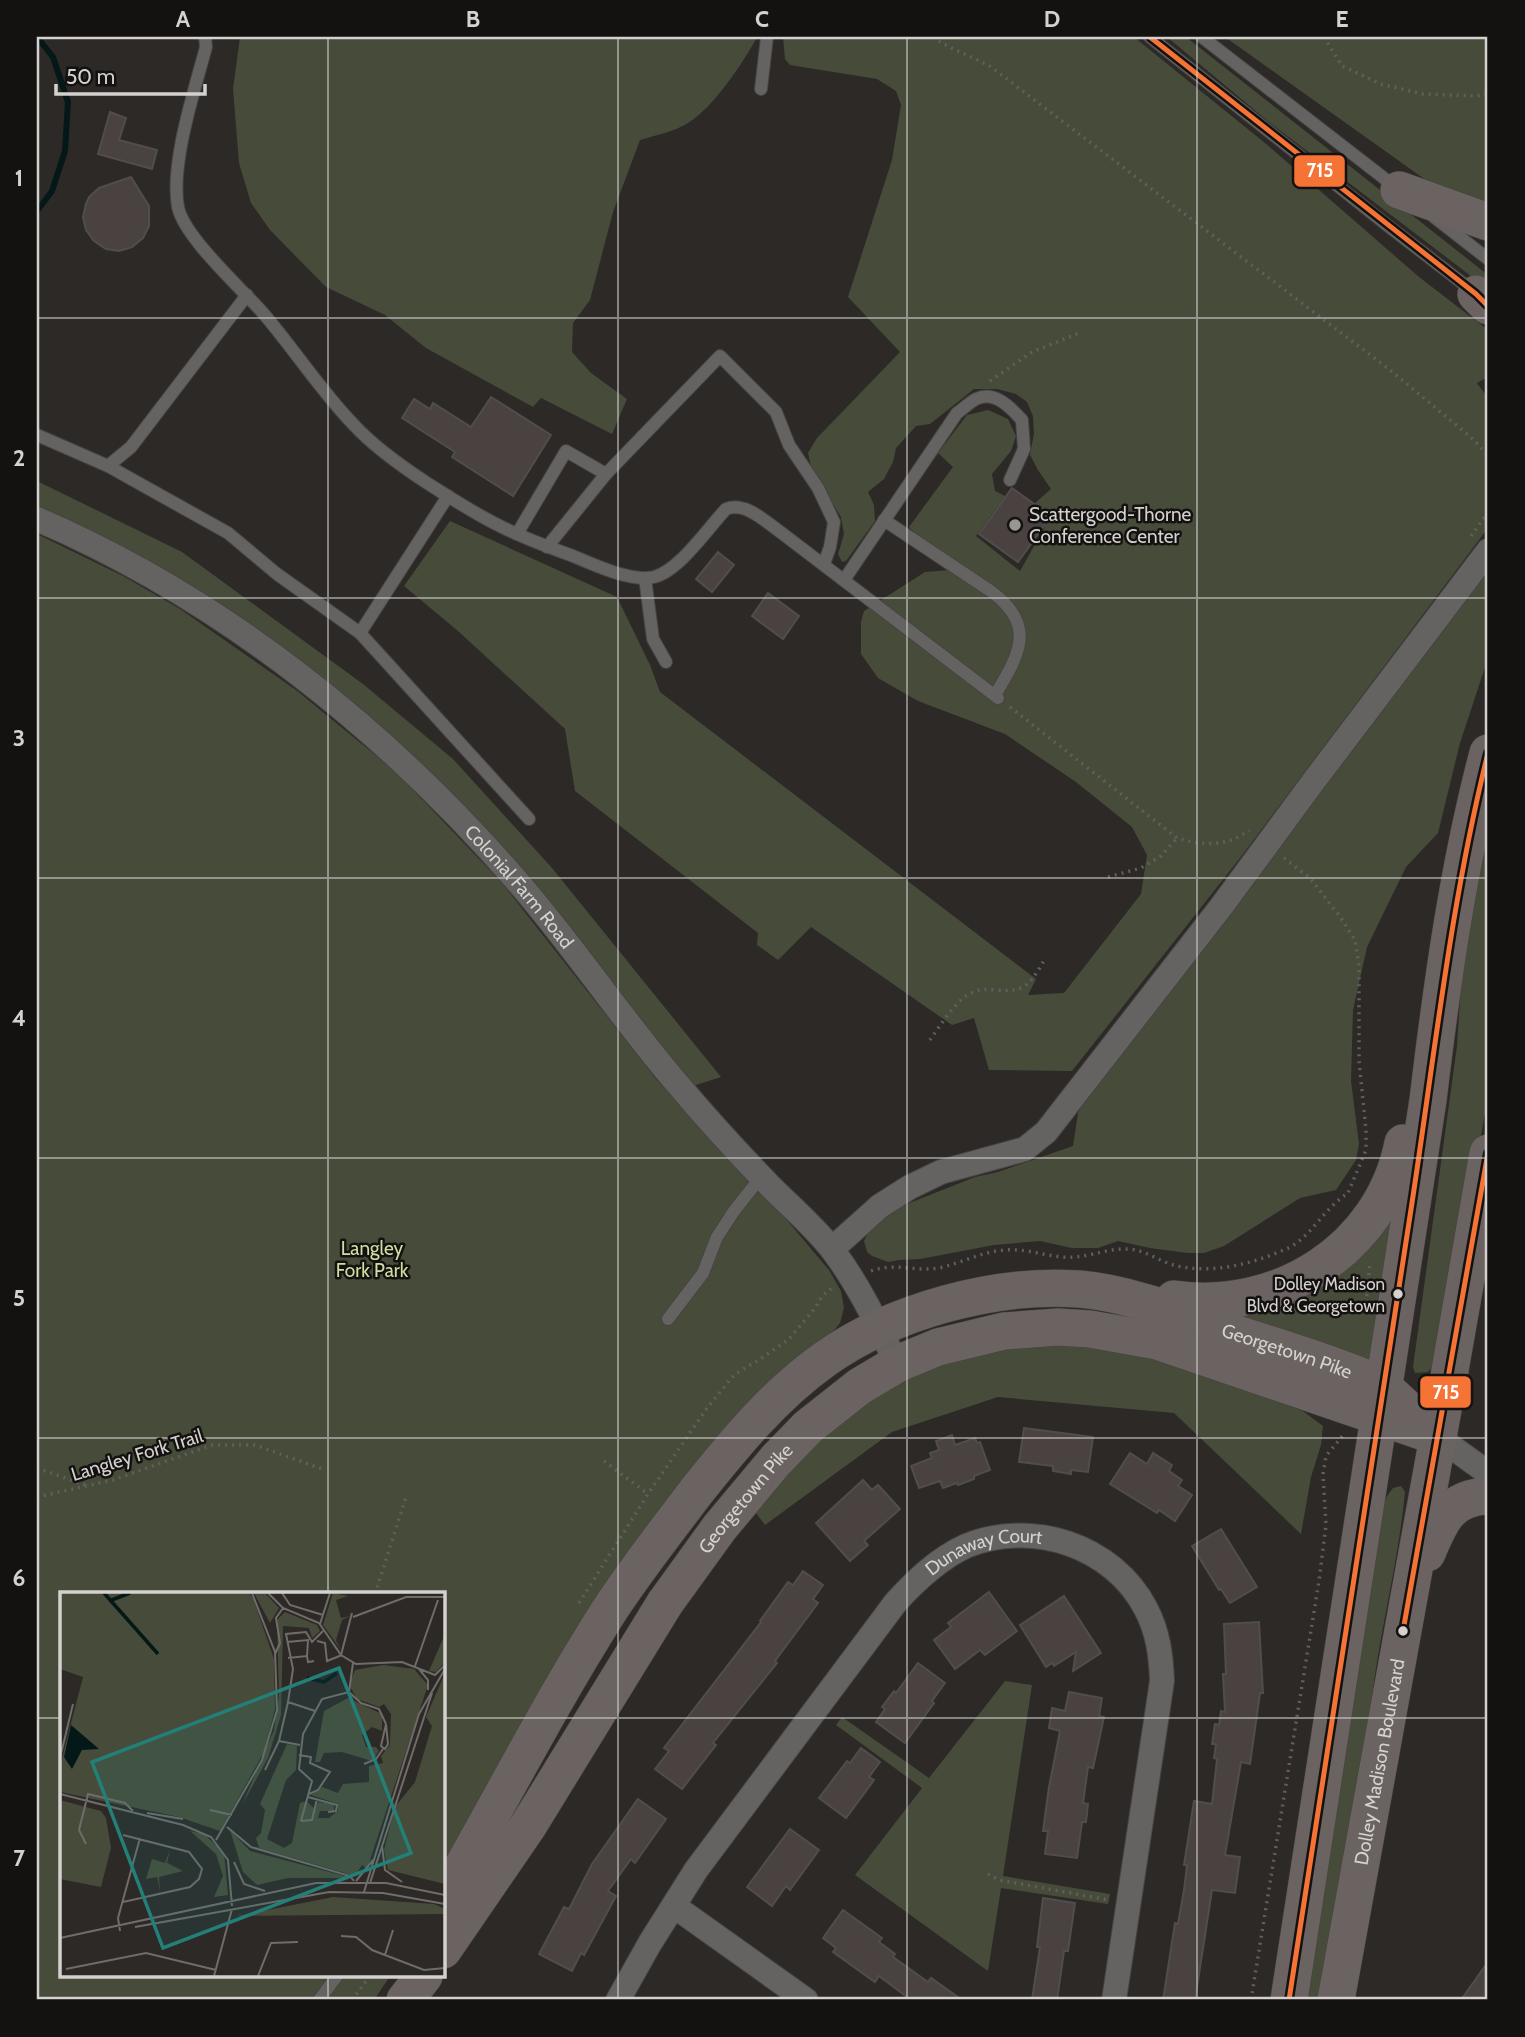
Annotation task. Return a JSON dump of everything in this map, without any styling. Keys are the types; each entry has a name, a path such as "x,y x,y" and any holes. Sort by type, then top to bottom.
{"main road":[{"path":"1399,190 1488,222"},
{"path":"1289,2000 1428,1100 1457,890 1488,753"},
{"path":"1102,1292 1191,1301 1240,1299 1272,1290 1305,1276 1345,1247 1374,1214 1396,1171 1404,1143 1411,1098 1444,972"},
{"name":"Dolley Madison Boulevard","path":"1336,2000 1488,1153"},
{"name":"Georgetown Pike","path":"448,1885 605,1618 691,1499 789,1387 842,1348 880,1328 925,1310 990,1295 1057,1288 1102,1292 1186,1316 1358,1375 1382,1403"},
{"name":"Georgetown Pike","path":"444,1949 528,1826 673,1592 720,1527 776,1460 808,1427 860,1386 897,1364 937,1347 1004,1331 1058,1327 1090,1329 1171,1345 1382,1403 1438,1437"},
{"path":"1410,1597 1443,1518 1462,1501 1488,1496"},
{"path":"382,2000 396,1978"},
{"path":"405,2000 422,1978"}],"street":[{"name":"Colonial Farm Road","path":"37,519 135,568 194,602 269,653 374,735 450,807 524,889 672,1078 726,1140 832,1249 860,1291 897,1364"},
{"path":"832,1249 880,1206 910,1187 941,1172 1026,1149 1046,1132 1221,907 1488,551"},
{"path":"1438,1437 1488,1473"},
{"name":"Dunaway Court","path":"618,2000 696,1870 896,1602 927,1570 964,1547 1015,1535 1065,1541 1091,1553 1114,1569 1132,1587 1156,1631 1163,1681 1114,2000"},
{"path":"674,1906 806,2000"}],"lane":[{"path":"205,37 206,47 189,110 177,174 178,208 190,234 247,295 352,424 405,468 448,496 517,534 617,573 645,578 669,571 726,509 739,507 756,515 824,564 997,697 1020,647 1020,627 1016,615 1006,602 884,520"},
{"path":"761,89 767,37"},
{"path":"1150,37 1484,301"},
{"path":"1202,37 1488,259"},
{"path":"107,466 131,447 247,295"},
{"path":"547,547 606,474 720,356 776,412 789,446 818,488 834,522 824,564"},
{"path":"844,580 957,413 978,397 995,397 1009,406 1022,420 1024,449 1010,480"},
{"path":"37,435 107,466 228,533 277,574 359,633 529,819"},
{"path":"517,534 566,452 606,474"},
{"path":"359,633 448,496"},
{"path":"645,578 653,639 666,662"},
{"path":"668,1319 703,1273 722,1228 761,1177"},
{"path":"319,2000 336,1978"}],"path":[{"path":"933,37 991,67 1390,370 1473,439 1488,456"},
{"path":"1324,37 1342,66 1381,84 1423,94 1476,96 1488,93"},
{"path":"964,408 974,394 1032,352 1079,333"},
{"path":"1464,545 1488,512"},
{"path":"997,697 1177,838 1195,844 1219,844 1251,829"},
{"path":"1108,877 1141,868 1161,856 1177,838"},
{"path":"930,1040 955,1006 971,992 1024,988 1045,959"},
{"path":"868,1272 889,1266 938,1268 995,1251 1013,1250 1072,1258 1126,1248 1176,1265 1224,1268 1289,1248 1348,1193"},
{"name":"Langley Fork Trail","path":"37,1497 113,1480 212,1445 256,1445 325,1470"},
{"path":"604,1461 648,1494"},
{"path":"37,1468 87,1486"},
{"path":"376,1592 407,1494"},
{"path":"988,1874 999,1880 1129,1903"},
{"path":"352,2000 368,1978"}],"green space":[{"path":"240,37 757,37 727,84 697,116 677,129 640,140 613,212 590,300 573,323 572,352 591,373 627,399 612,434 541,398 533,407 426,348 385,315 326,287 270,230 251,203 239,163 233,89"},
{"path":"783,37 1134,37 1265,143 1419,277 1488,330 1488,377 1477,383 1488,398 1488,528 1240,858 1072,1071 989,1070 974,1018 952,1025 811,927 778,960 757,945 758,933 575,791 565,729 458,631 404,586 450,521 617,597 660,692 1036,979 1028,995 1064,993 1141,894 1147,855 1132,827 1076,782 1005,734 918,701 878,678 861,654 861,622 864,611 925,572 951,570 909,527 953,467 938,453 967,415 988,410 1008,419 1016,436 1011,451 992,474 995,491 1005,496 976,536 1020,571 1051,516 1034,504 1051,489 1030,455 1034,433 1033,416 1027,402 1016,394 997,389 974,389 930,424 916,426 896,448 893,462 884,479 868,492 874,505 875,521 846,561 842,562 838,554 844,534 841,517 812,471 808,453 817,438 900,352 848,297 892,160 901,105 896,91 877,79 790,65 785,59"},
{"path":"1167,37 1186,37 1488,275 1488,289 1269,122"},
{"path":"1225,37 1488,37 1488,202 1474,202 1430,183"},
{"path":"37,481 182,552 363,684 453,759 552,868 721,1077 693,1086 376,726 37,510"},
{"name":"Langley Fork Park","path":"37,534 123,576 180,609 296,690 396,772 502,883 657,1080 780,1212 829,1270 841,1291 844,1308 840,1323 829,1337 749,1416 444,1882 444,1592 60,1592 60,1978 389,1978 374,2000 37,2000"},
{"path":"1488,562 1488,658 1460,743 1438,833 1406,867 1367,947 1353,1010 1351,1081 1359,1144 1356,1160 1336,1190 1300,1198 1224,1246 1204,1253 1150,1248 1118,1241 1098,1248 1072,1248 1040,1241 994,1245 920,1259 888,1262 867,1252 864,1241 872,1224 897,1208 975,1177 998,1172 1073,1146 1078,1113 1085,1099"},
{"path":"1488,825 1488,1096 1444,1345 1428,1372 1415,1373 1413,1367 1457,1046 1470,912"},
{"path":"1393,1210 1375,1376 1228,1310"},
{"path":"1014,1339 1080,1341 1143,1353 1303,1411 1323,1426 1301,1534 1174,1413 998,1397 892,1432 765,1525 753,1509 762,1492 880,1384"},
{"path":"1401,1486 1405,1492 1402,1516 1378,1658 1328,2000 1302,2000 1379,1516 1387,1496 1393,1488"},
{"path":"1005,1681 1032,1685 1003,1876 1110,1894 1108,1904 1001,1888 988,1971 855,1875 922,1788 836,1725 842,1717 929,1778"}],"building":[{"path":"110,112 126,118 119,140 157,150 152,169 98,154"},
{"path":"131,177 149,206 149,226 143,238 132,247 119,251 106,249 94,241 86,230 83,217 86,204 99,188"},
{"path":"491,397 551,435 513,496 452,457 455,452 402,418 414,399 430,409 433,403 471,427"},
{"name":"Scattergood-Thorne Conference Center","path":"1012,488 1051,516 1018,562 979,534"},
{"path":"718,552 734,565 712,592 696,579"},
{"path":"768,593 799,616 783,639 752,616"},
{"path":"1024,1428 1093,1437 1088,1472 1071,1470 1071,1474 1053,1471 1053,1466 1019,1462"},
{"path":"952,1435 955,1445 975,1438 977,1443 980,1442 990,1470 958,1485 957,1483 943,1488 940,1481 919,1488 911,1466 932,1458 930,1453 939,1450 936,1441"},
{"path":"1130,1453 1147,1464 1153,1453 1172,1465 1169,1471 1182,1480 1178,1486 1192,1495 1175,1521 1110,1484"},
{"path":"863,1480 872,1490 878,1485 900,1509 864,1541 868,1545 850,1561 816,1523"},
{"path":"1221,1529 1257,1587 1230,1603 1192,1546"},
{"path":"803,1571 823,1585 813,1599 818,1603 775,1661 777,1663 713,1743 716,1745 682,1789 655,1769 669,1751 664,1748 761,1622 788,1582 793,1585"},
{"path":"989,1592 1017,1631 985,1655 980,1650 955,1669 934,1640 951,1627 948,1623"},
{"path":"1064,1596 1101,1653 1073,1671 1076,1652 1054,1666 1052,1663 1046,1667 1020,1625"},
{"path":"1259,1622 1263,1693 1260,1693 1250,1764 1241,1762 1225,1855 1240,1857 1235,1893 1212,1890 1195,2000 1163,2000 1175,1923 1178,1924 1184,1890 1187,1865 1184,1865 1194,1801 1212,1804 1217,1759 1214,1758 1216,1744 1212,1744 1215,1724 1219,1725 1221,1711 1225,1712 1224,1624"},
{"path":"918,1663 945,1683 905,1743 876,1722 885,1709 882,1707"},
{"path":"1069,1692 1102,1698 1099,1716 1104,1717 1093,1768 1088,1767 1083,1803 1088,1804 1086,1822 1082,1822 1077,1858 1045,1854 1048,1831 1043,1831 1060,1731 1049,1728 1052,1708 1065,1711"},
{"path":"861,1748 880,1762 869,1777 874,1780 846,1818 819,1798 847,1761 850,1763"},
{"path":"638,1799 666,1819 635,1863 631,1859 608,1891 616,1896 584,1955 581,1953 572,1971 539,1954 564,1907 569,1909 592,1864"},
{"path":"790,1829 819,1850 790,1890 786,1886 772,1906 747,1887"},
{"path":"1043,1898 1075,1903 1057,2000 1032,2000 1040,1947 1037,1947"},
{"path":"843,1910 882,1938 879,1942 895,1954 893,1957 928,1982 931,1978 962,2000 911,2000 879,1976 875,1982 833,1952 836,1948 823,1938"},
{"path":"1488,1962 1488,2000 1461,2000"}],"waterway":[{"path":"37,37 53,57 68,102 65,151 52,191 37,211"}],"transit line":[{"name":"715","path":"1150,37 1488,306"},
{"name":"715","path":"1289,2000 1453,925 1488,753"},
{"name":"715","path":"1403,1631 1488,1153"}],"place":[{"name":"Scattergood-Thorne Conference Center","path":"1015,525"},
{"name":"Dolley Madison Blvd & Georgetown","path":"1398,1294"}]}
